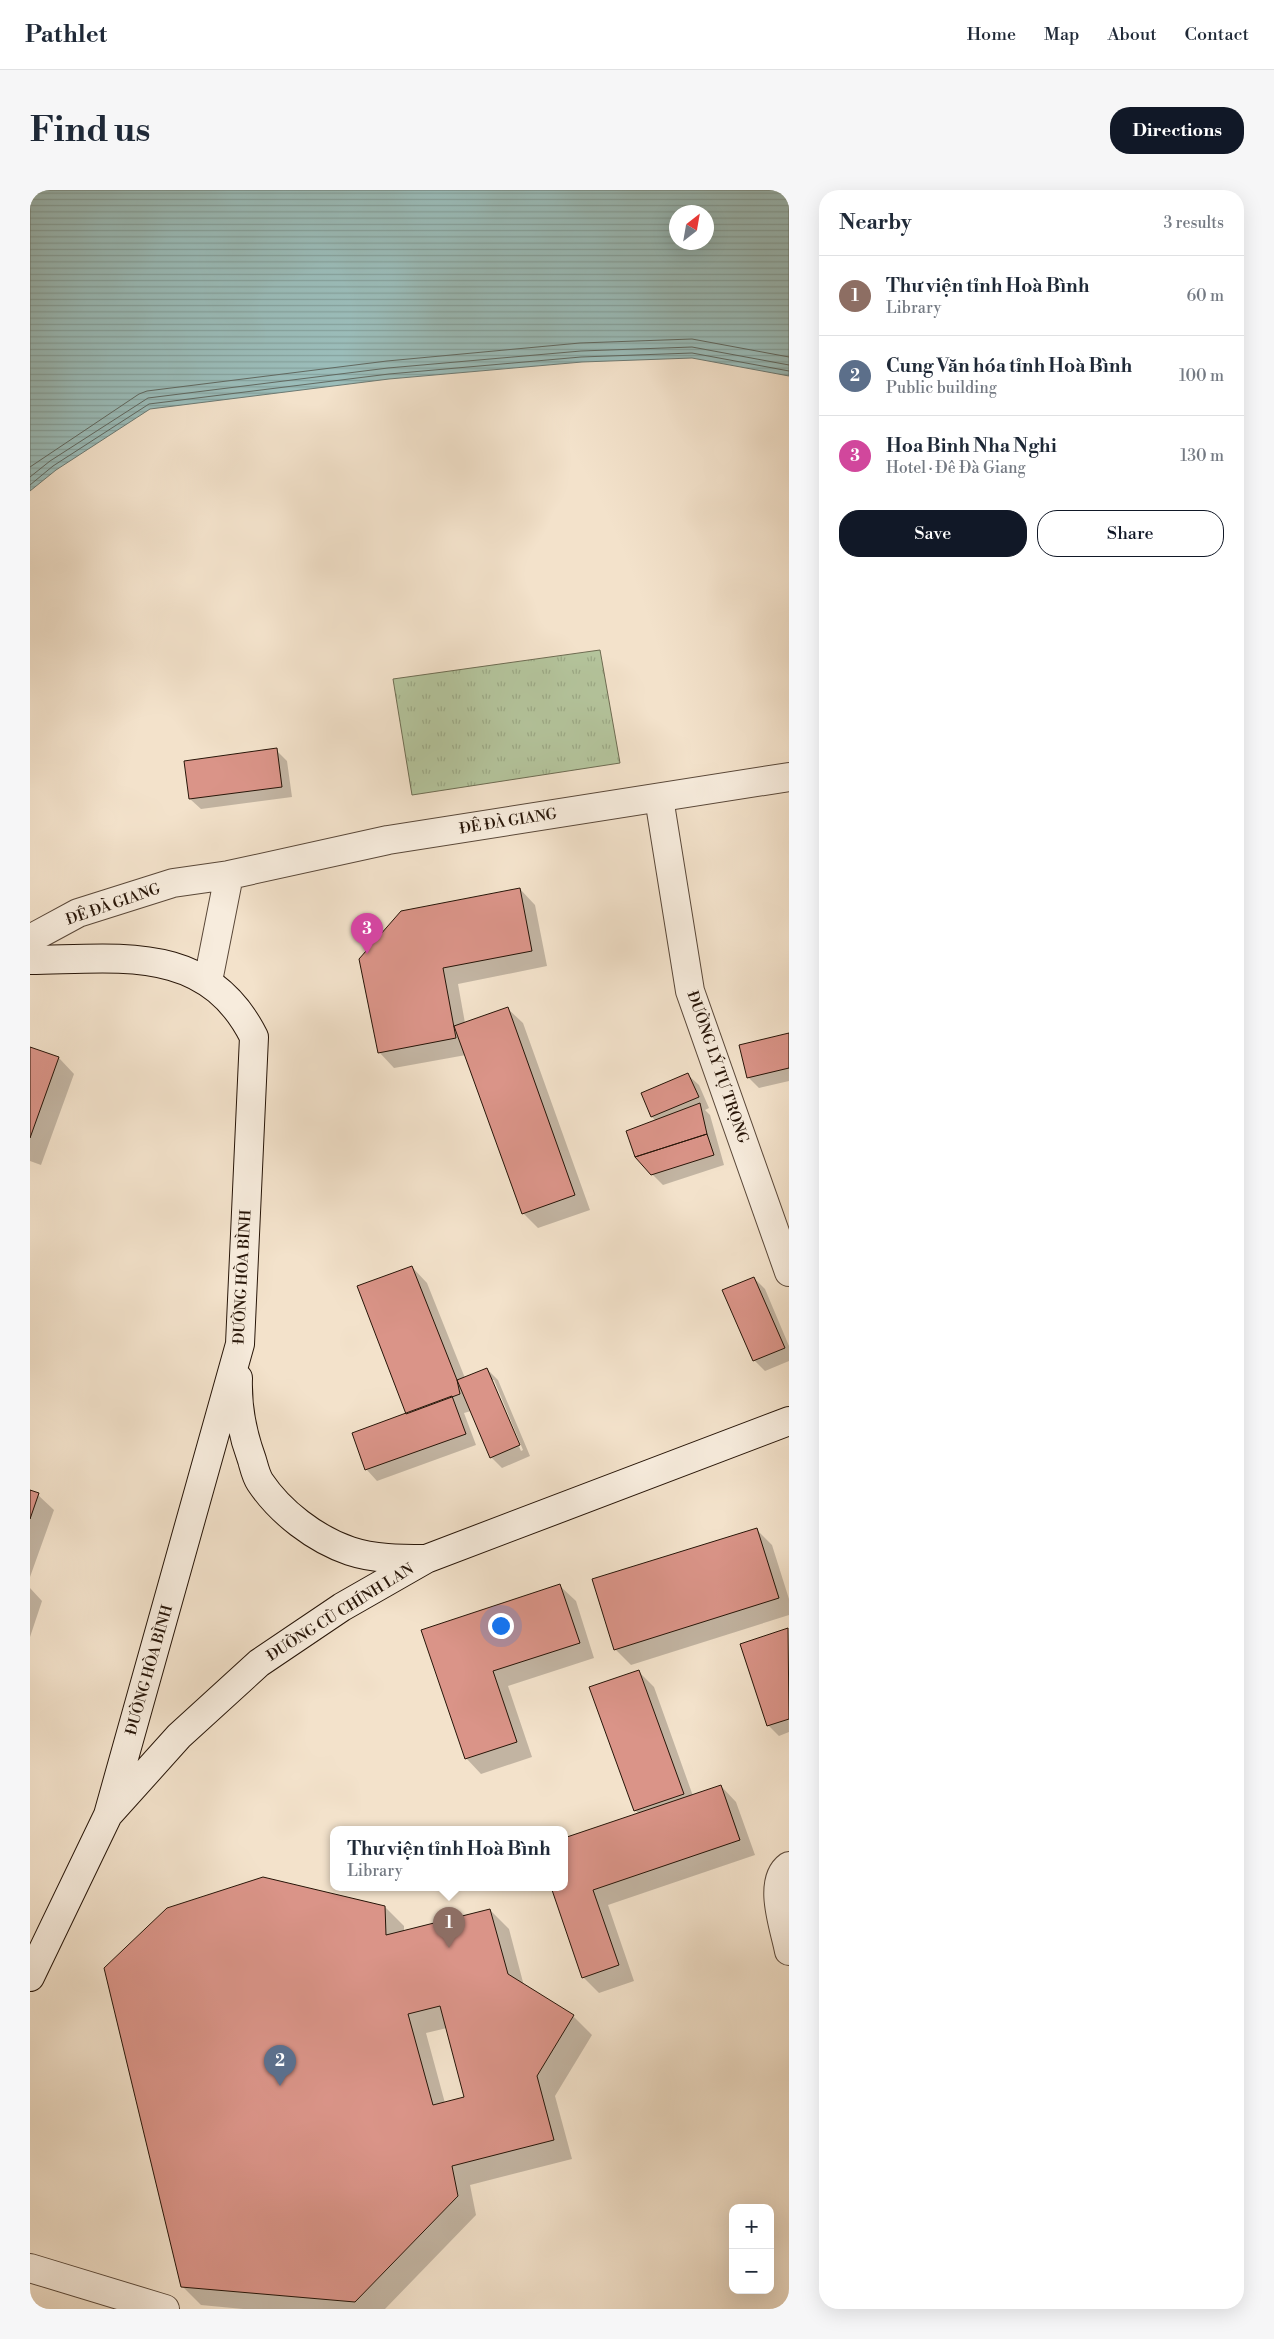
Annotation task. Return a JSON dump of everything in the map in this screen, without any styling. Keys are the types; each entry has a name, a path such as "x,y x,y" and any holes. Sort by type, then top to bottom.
{"main road":[{"name":"ĐÊ ĐÀ GIANG","path":"30,939 78,913 173,883 229,875 388,840 789,777"},
{"name":"ĐƯỜNG LÝ TỰ TRỌNG","path":"659,798 690,991 789,1272"},
{"path":"208,981 229,875"},
{"name":"ĐƯỜNG HÒA BÌNH","path":"30,960 130,958 168,966 208,981 222,992 235,1006 254,1037 240,1344 108,1815"},
{"path":"240,1344 238,1409 242,1429 259,1480 277,1503 300,1524 349,1551 397,1559 426,1559"},
{"name":"ĐƯỜNG CÙ CHÍNH LAN","path":"30,1977 39,1944 108,1815 179,1736 259,1663 342,1607 426,1559 789,1421"},
{"path":"789,1866 776,1888 789,1951"},
{"path":"30,2268 165,2309"}],"green space":[{"path":"600,650 620,763 412,795 393,679"}],"water":[{"path":"30,190 789,190 789,376 692,358 582,362 389,379 150,409 56,470 30,491"}],"building":[{"path":"277,748 282,787 189,799 184,761"},
{"path":"520,888 532,951 443,968 456,1038 378,1053 359,959 401,911"},
{"path":"508,1007 575,1195 522,1214 454,1026"},
{"path":"789,1033 789,1068 747,1078 739,1045"},
{"path":"30,1047 59,1057 30,1138"},
{"path":"688,1073 699,1097 651,1117 641,1093"},
{"path":"700,1103 707,1134 635,1157 626,1131"},
{"path":"707,1134 714,1155 651,1175 635,1157"},
{"path":"412,1266 457,1380 460,1394 406,1414 357,1286"},
{"path":"754,1277 785,1348 753,1361 722,1290"},
{"path":"487,1368 520,1445 490,1458 457,1380"},
{"path":"452,1396 466,1434 365,1470 352,1433"},
{"path":"30,1490 39,1493 30,1519"},
{"path":"757,1528 779,1598 614,1650 592,1579"},
{"path":"560,1584 580,1643 493,1671 517,1742 465,1759 421,1630"},
{"path":"788,1628 789,1719 767,1726 740,1644"},
{"path":"639,1670 684,1794 634,1811 589,1687"},
{"path":"721,1785 740,1840 593,1890 619,1965 582,1978 552,1891 568,1891 568,1837"},
{"path":"263,1877 385,1906 386,1935 490,1909 508,1974 574,2015 537,2076 554,2140 452,2166 458,2196 355,2302 181,2287 104,1968 167,1908","holes":["440,2006 464,2097 433,2105 408,2014"]}],"place":[{"name":"Hoa Binh Nha Nghi","path":"367,954"},
{"name":"Thư viện tỉnh Hoà Bình","path":"449,1948"},
{"name":"Cung Văn hóa tỉnh Hoà Bình","path":"280,2086"}]}
